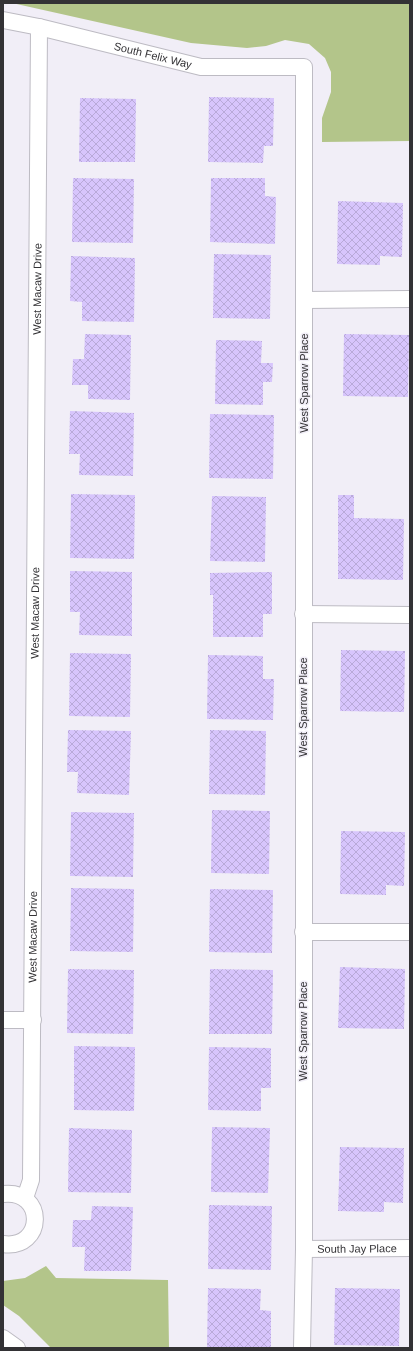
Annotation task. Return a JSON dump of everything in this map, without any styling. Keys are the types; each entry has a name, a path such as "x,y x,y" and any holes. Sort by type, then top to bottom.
{"street":[{"name":"South Felix Way","path":"3,20 39,27 201,67 304,67"},
{"name":"West Macaw Drive","path":"25,1198 31,1180 33,1020 39,27"},
{"name":"West Sparrow Place","path":"302,1348 304,1249 304,67"},
{"path":"305,300 410,299"},
{"path":"304,614 410,615"},
{"path":"303,932 410,932"},
{"path":"3,1020 33,1020"},
{"path":"3,1194 11,1193 25,1198 33,1209 36,1218 34,1228 29,1236 22,1242 13,1245 3,1244"},
{"name":"South Jay Place","path":"304,1249 410,1248"},
{"path":"3,1338 17,1348"}],"green space":[{"path":"12,3 410,3 410,141 322,142 322,118 331,92 331,72 325,58 309,44 285,40 266,46 247,48 191,43"},
{"path":"46,1266 56,1278 168,1280 169,1348 51,1348 19,1316 3,1305 3,1281 25,1278"}],"building":[{"path":"209,97 274,98 273,146 264,146 263,163 208,162"},
{"path":"80,98 136,99 135,162 79,162"},
{"path":"73,178 134,179 133,243 72,242"},
{"path":"211,178 265,178 265,196 276,197 275,244 210,242"},
{"path":"338,201 403,203 402,257 380,256 380,265 337,264"},
{"path":"214,254 271,255 270,319 213,318"},
{"path":"71,256 135,258 134,322 82,321 82,302 70,301"},
{"path":"85,334 131,335 130,400 88,399 88,385 72,385 73,359 84,359"},
{"path":"344,334 409,335 408,397 343,396"},
{"path":"216,340 262,341 261,363 273,363 272,382 263,382 263,405 215,404"},
{"path":"70,411 134,413 133,476 79,475 80,454 69,454"},
{"path":"210,414 274,415 273,479 209,478"},
{"path":"71,494 135,495 134,559 70,558"},
{"path":"338,495 354,495 354,518 404,519 403,580 338,579"},
{"path":"212,496 266,497 265,562 210,561"},
{"path":"70,571 132,572 132,636 79,635 80,612 70,612"},
{"path":"272,572 272,614 263,614 263,637 213,637 213,595 210,595 210,573"},
{"path":"341,650 405,651 404,712 340,711"},
{"path":"70,653 131,654 130,717 69,716"},
{"path":"208,655 263,656 263,679 274,679 273,720 207,719"},
{"path":"68,730 131,731 129,795 77,793 78,772 67,772"},
{"path":"210,730 266,731 265,795 209,794"},
{"path":"212,810 270,811 269,874 211,873"},
{"path":"71,812 134,813 133,877 70,876"},
{"path":"341,831 405,832 404,886 386,885 386,895 340,894"},
{"path":"71,888 134,889 133,952 70,951"},
{"path":"210,889 273,890 272,953 209,952"},
{"path":"340,967 405,969 404,1029 338,1028"},
{"path":"68,969 134,970 133,1034 67,1033"},
{"path":"210,969 273,970 272,1034 209,1034"},
{"path":"74,1046 135,1047 134,1111 74,1110"},
{"path":"209,1047 271,1048 271,1088 261,1088 261,1111 208,1110"},
{"path":"212,1127 270,1128 268,1193 211,1192"},
{"path":"69,1128 132,1130 131,1193 68,1192"},
{"path":"340,1147 404,1148 403,1203 384,1202 384,1212 338,1211"},
{"path":"209,1205 272,1206 271,1270 208,1269"},
{"path":"92,1206 133,1207 131,1271 84,1271 85,1247 72,1247 73,1220 91,1220"},
{"path":"208,1288 261,1289 260,1310 271,1311 271,1348 207,1348"},
{"path":"335,1288 400,1289 399,1346 334,1345"}]}
